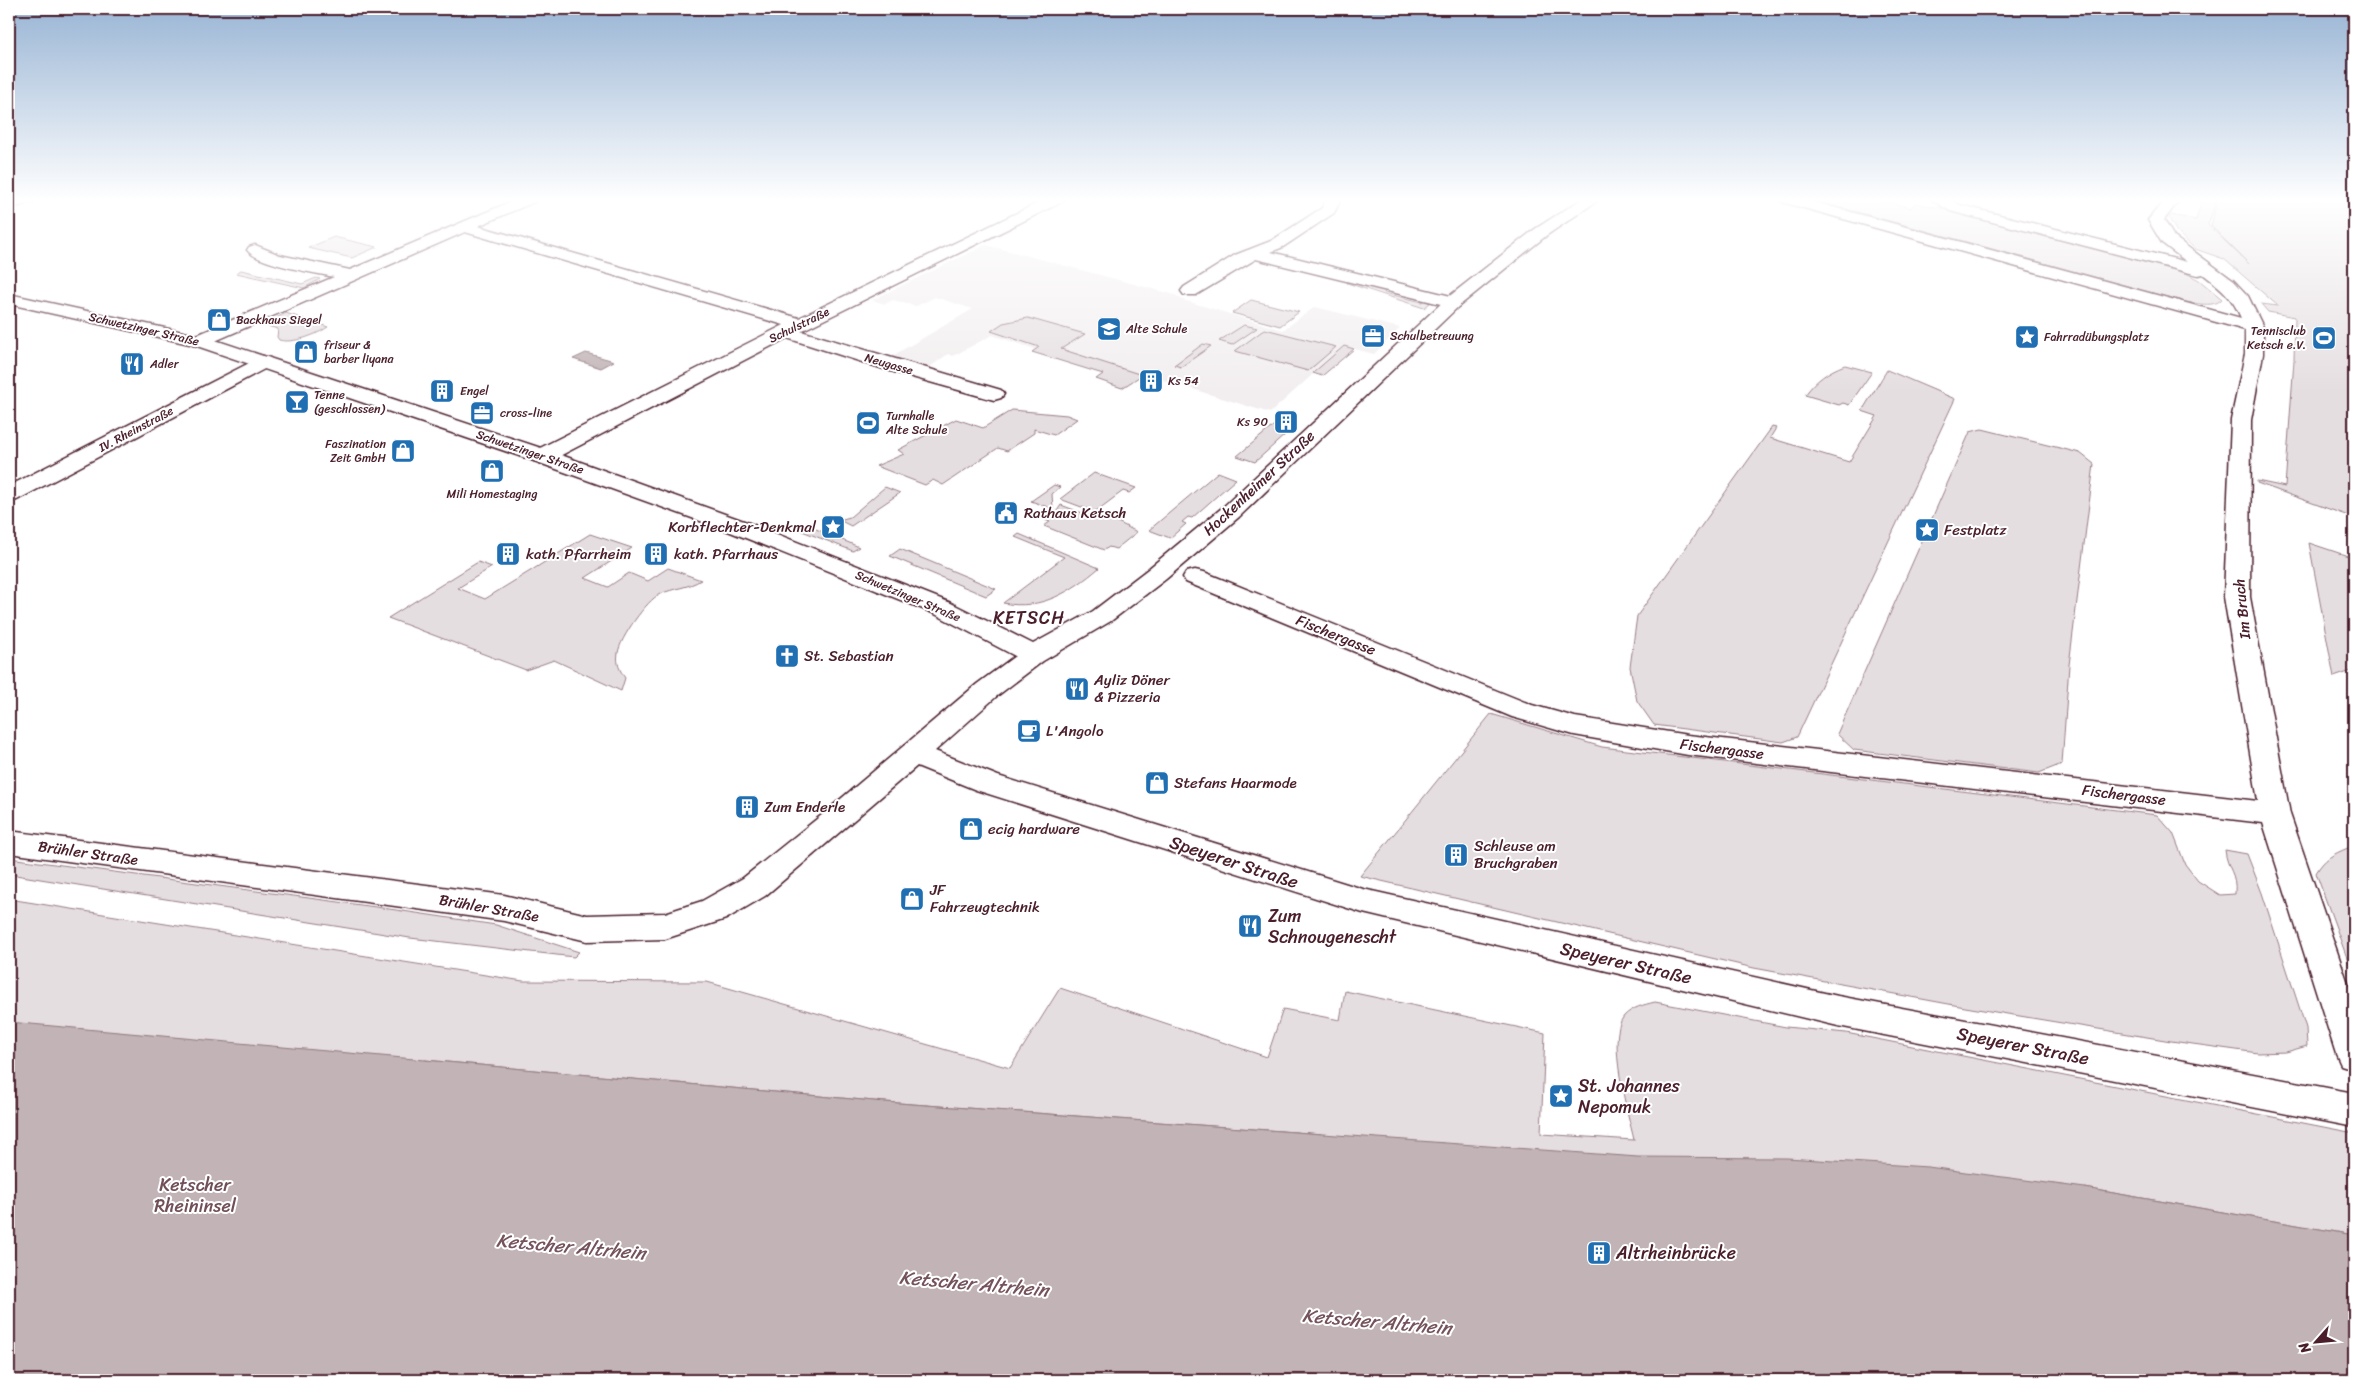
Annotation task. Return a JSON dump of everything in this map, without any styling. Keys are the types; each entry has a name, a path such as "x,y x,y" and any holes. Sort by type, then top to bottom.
{"street":[{"path":"297,264 349,275"},
{"path":"199,341 376,264"},
{"name":"Neugasse","path":"583,264 793,328 894,366 994,394"},
{"name":"Schulstraße","path":"542,456 793,328 924,264"},
{"path":"1190,292 1232,264"},
{"path":"1298,264 1453,302"},
{"name":"Hockenheimer Straße","path":"915,754 987,690 1034,655 1102,616 1157,574 1231,512 1453,302 1501,264"},
{"path":"2023,264 2254,327"},
{"path":"2172,264 2212,274"},
{"name":"Im Bruch","path":"2199,264 2228,285 2242,300 2254,327 2254,354 2241,420 2237,597 2275,814 2354,1054"},
{"name":"Schwetzinger Straße","path":"9,299 199,341 542,456 736,526 942,608 1034,655"},
{"name":"IV. Rheinstraße","path":"9,495 264,362"},
{"name":"Fischergasse","path":"1195,577 1522,711 1574,726 1688,745 2275,814"},
{"name":"Brühler Straße","path":"9,842 504,908 587,928 665,926 714,910 754,887 915,754"},
{"name":"Speyerer Straße","path":"915,754 987,783 1362,901 1838,1011 2354,1110"}],"shaded area":[{"name":"Alte Schule","path":"947,264 1057,264 1175,295 1183,300 1283,330 1315,307 1400,328 1374,354 1344,346 1270,413 1144,374 1122,388 1096,379 1103,374 1032,352 1035,349 992,335 953,356 948,354 930,367 892,356 973,309 935,297 916,306 893,300 885,304 872,300"}],"green space":[{"path":"2047,264 2153,264 2184,272 2199,280 2222,299 2219,302 2210,304 2186,302"},
{"name":"Tennisclub Ketsch e.V.","path":"2230,264 2354,264 2354,518 2257,483 2257,481 2285,487 2294,360 2295,317 2268,312 2261,304 2278,306"},
{"path":"241,270 302,284 316,278 320,279 304,288 236,273"},
{"path":"1349,281 1386,290 1384,293 1422,302 1425,300 1430,303 1424,308 1347,283"},
{"path":"1251,300 1299,312 1280,326 1232,313"},
{"path":"286,313 328,327 304,338 291,341 279,340 277,337 278,329 267,326 266,323"},
{"path":"1028,318 1085,334 1061,349 1142,375 1122,388 1096,379 1103,374 1032,352 1039,347 991,331 1003,323"},
{"path":"1244,325 1257,328 1232,345 1219,341"},
{"path":"1265,329 1336,347 1308,371 1235,351"},
{"path":"1203,344 1211,346 1181,367 1174,365"},
{"path":"1344,346 1354,349 1322,376 1313,373"},
{"path":"1845,365 1872,372 1849,405 1843,403 1839,405 1805,395 1822,377"},
{"path":"1887,370 1955,399 1797,737 1783,742 1654,725 1637,701 1630,667 1637,616 1772,427 1776,428 1770,438 1849,462 1877,416 1862,411"},
{"path":"1012,410 1067,415 1077,419 1054,435 1034,429 1034,433 1007,451 998,448 943,485 933,480 925,485 876,466 904,454 898,450 956,419 983,428"},
{"path":"1278,422 1289,426 1286,434 1255,462 1237,456"},
{"path":"1982,429 2080,453 2094,464 2069,665 2062,764 2039,773 1854,750 1837,734 1970,432"},
{"path":"1218,472 1236,479 1192,518 1188,517 1182,522 1186,524 1170,538 1149,530"},
{"path":"1094,473 1136,488 1129,493 1123,491 1095,512 1060,499"},
{"path":"1054,485 1060,487 1052,494 1053,509 1031,501"},
{"path":"885,487 900,493 851,526 839,520 850,517"},
{"path":"1061,505 1096,518 1102,514 1137,532 1116,549 1109,547 1104,550 1044,526 1050,522 1045,520 1057,511"},
{"path":"804,524 859,547 853,551 797,529"},
{"path":"590,534 632,548 585,578 608,587 629,573 648,581 668,568 701,580 691,585 660,594 648,604 635,620 624,638 618,653 618,664 625,678 621,691 554,660 526,670 388,618 478,562 492,567 458,588 485,599"},
{"path":"1019,534 1099,568 1067,591 1043,602 1017,605 1003,603 1064,557 1015,537"},
{"path":"2309,543 2354,558 2354,670 2334,677"},
{"path":"900,549 996,589 986,596 890,556"},
{"path":"1491,714 1602,747 2157,815 2173,833 2185,864 2198,881 2220,895 2235,894 2235,881 2225,850 2247,854 2262,893 2306,1028 2307,1046 2286,1052 2258,1053 2171,1041 1965,1007 1754,968 1360,876"},
{"path":"2348,848 2354,848 2354,977 2316,873 2329,858"},
{"path":"9,858 496,925 579,952 574,957 410,938 9,874"},
{"name":"Ketscher Altrhein","path":"9,899 523,981 707,982 1010,1068 1060,988 1267,1057 1283,1009 1340,1020 1345,991 1545,1033 1541,1134 1634,1140 1620,1076 1617,1041 1619,1027 1624,1016 1631,1010 1655,1002 1786,1027 1846,1033 2354,1133 2354,1235 2085,1188 2354,1380 9,1380","holes":["425,1060 885,1102 1321,1134 487,1076"]}],"water":[{"path":"586,353 614,361 601,368 573,359"},
{"name":"Ketscher Altrhein","path":"9,1022 885,1102 1638,1157 1787,1158 1928,1167 2085,1188 2354,1235 2354,1380 9,1380"}],"place":[{"name":"Backhaus Siegel","path":"219,320"},
{"name":"Alte Schule","path":"1109,329"},
{"name":"Schulbetreuung","path":"1373,336"},
{"name":"Fahrradübungsplatz","path":"2027,337"},
{"name":"Tennisclub Ketsch e.V.","path":"2324,338"},
{"name":"friseur & barber liyana","path":"306,352"},
{"name":"Adler","path":"132,364"},
{"name":"Ks 54","path":"1151,381"},
{"name":"Engel","path":"442,391"},
{"name":"Tenne (geschlossen)","path":"297,402"},
{"name":"cross-line","path":"482,413"},
{"name":"Ks 90","path":"1286,422"},
{"name":"Turnhalle Alte Schule","path":"868,423"},
{"name":"Faszination Zeit GmbH","path":"403,451"},
{"name":"Mili Homestaging","path":"492,471"},
{"name":"Rathaus Ketsch","path":"1006,513"},
{"name":"Korbflechter-Denkmal","path":"833,527"},
{"name":"Festplatz","path":"1927,530"},
{"name":"kath. Pfarrheim","path":"508,554"},
{"name":"kath. Pfarrhaus","path":"656,554"},
{"name":"St. Sebastian","path":"787,656"},
{"name":"Ayliz Döner & Pizzeria","path":"1077,689"},
{"name":"L'Angolo","path":"1029,731"},
{"name":"Stefans Haarmode","path":"1157,783"},
{"name":"Zum Enderle","path":"747,807"},
{"name":"ecig hardware","path":"971,829"},
{"name":"Schleuse am Bruchgraben","path":"1456,855"},
{"name":"JF Fahrzeugtechnik","path":"912,899"},
{"name":"Zum Schnougenescht","path":"1250,926"},
{"name":"St. Johannes Nepomuk","path":"1561,1096"},
{"name":"Altrheinbrücke","path":"1599,1253"}],"district":[{"name":"KETSCH","path":"1029,618"}],"park label":[{"name":"Ketscher Rheininsel","path":"195,1195"}]}
